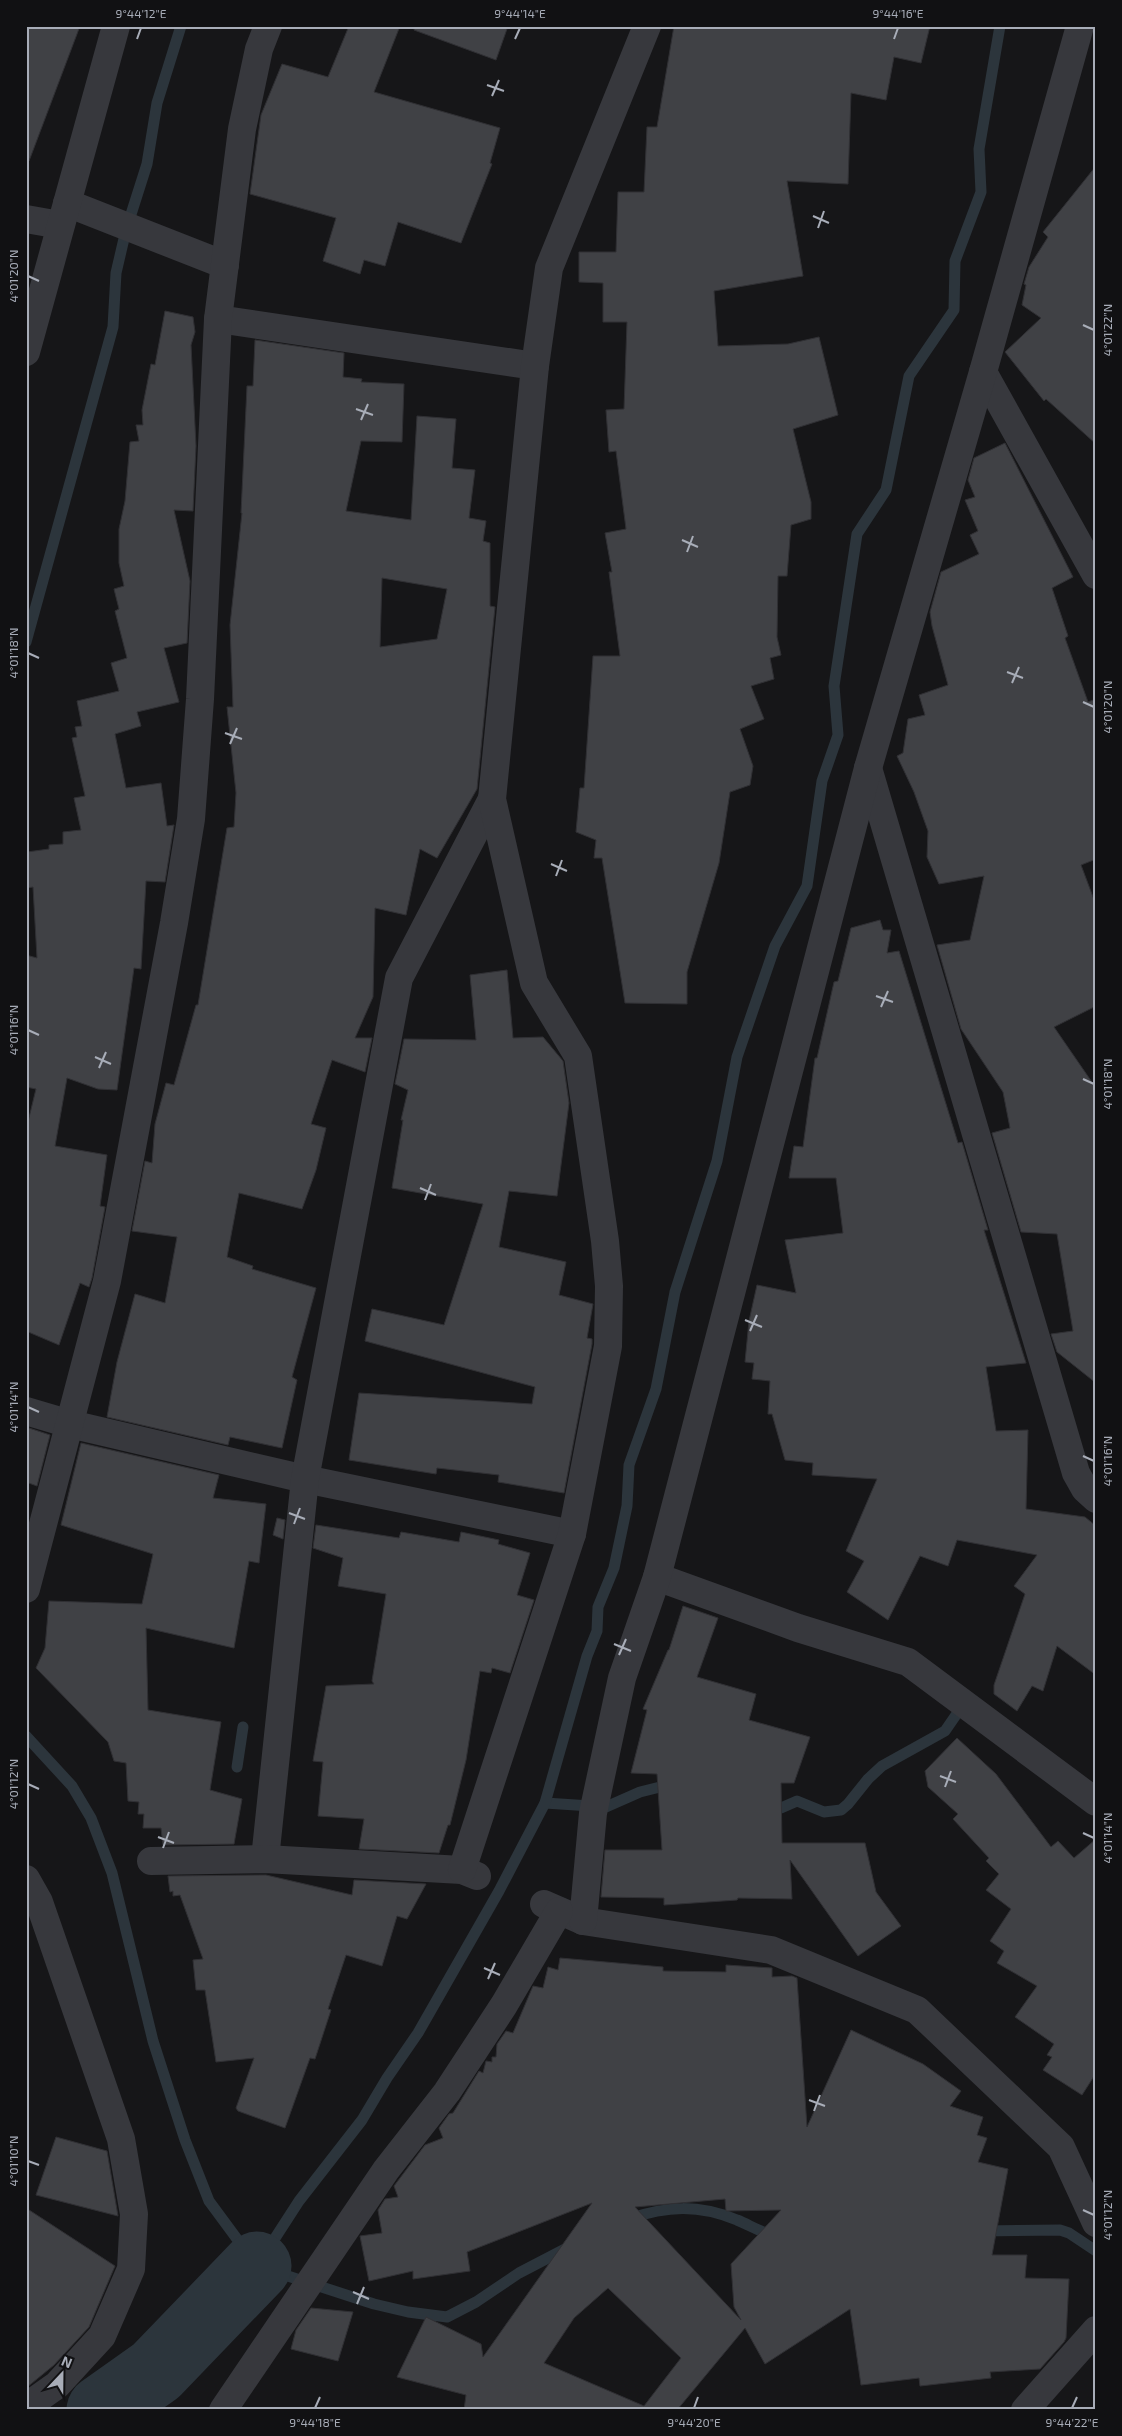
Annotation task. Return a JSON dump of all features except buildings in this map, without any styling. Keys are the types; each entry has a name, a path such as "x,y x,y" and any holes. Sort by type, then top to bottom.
{"street":[{"path":"26,352 116,26"},
{"path":"26,1588 107,1281 172,933 191,819 200,699 218,319 242,130 259,49 268,26"},
{"path":"151,1862 265,1859 470,1873 572,1534 608,1346 610,1286 578,1056 534,983 492,799 535,366 549,268 647,26"},
{"path":"222,2410 386,2170 447,2092 562,1912 595,1803 622,1678 657,1577 868,768 983,372 1084,42"},
{"path":"26,218 63,214 225,265"},
{"path":"218,319 535,366"},
{"path":"983,372 1096,575"},
{"path":"868,768 1076,1473 1085,1488 1096,1499"},
{"path":"265,1859 305,1479 399,978 492,799"},
{"path":"26,1411 70,1424 305,1479 572,1534"},
{"path":"657,1577 798,1628 908,1662 1096,1802"},
{"path":"26,1879 39,1902 121,2139 134,2214 131,2269 102,2336 57,2385 26,2407"},
{"path":"562,1912 771,1950 917,2010 1061,2146 1096,2223"},
{"path":"1025,2410 1096,2330"}],"waterway":[{"path":"26,642 113,327 116,273 126,230 147,164 157,103 181,26"},
{"path":"257,2266 299,2201 362,2120 387,2078 418,2033 499,1891 545,1803 587,1656 597,1631 598,1607 614,1568 627,1506 629,1465 656,1389 675,1292 717,1161 737,1057 775,946 807,886 822,781 838,735 834,686 857,534 886,490 909,376 954,310 955,261 981,192 979,149 1000,26"},
{"path":"767,1809 781,1808 797,1801 824,1812 841,1810 882,1766 945,1731 956,1715"},
{"path":"237,1767 243,1727"},
{"path":"26,1736 72,1786 91,1818 112,1873 153,2041 185,2140 209,2201 257,2266 374,2304 408,2312 447,2317 476,2302 519,2273 569,2247"},
{"path":"545,1803 606,1807 640,1792 672,1784"},
{"path":"628,2219 669,2209 696,2209 723,2215 761,2231 776,2235"},
{"path":"981,2231 1060,2230 1069,2233 1096,2251"},
{"path":"101,2410 156,2371 257,2266"}]}
